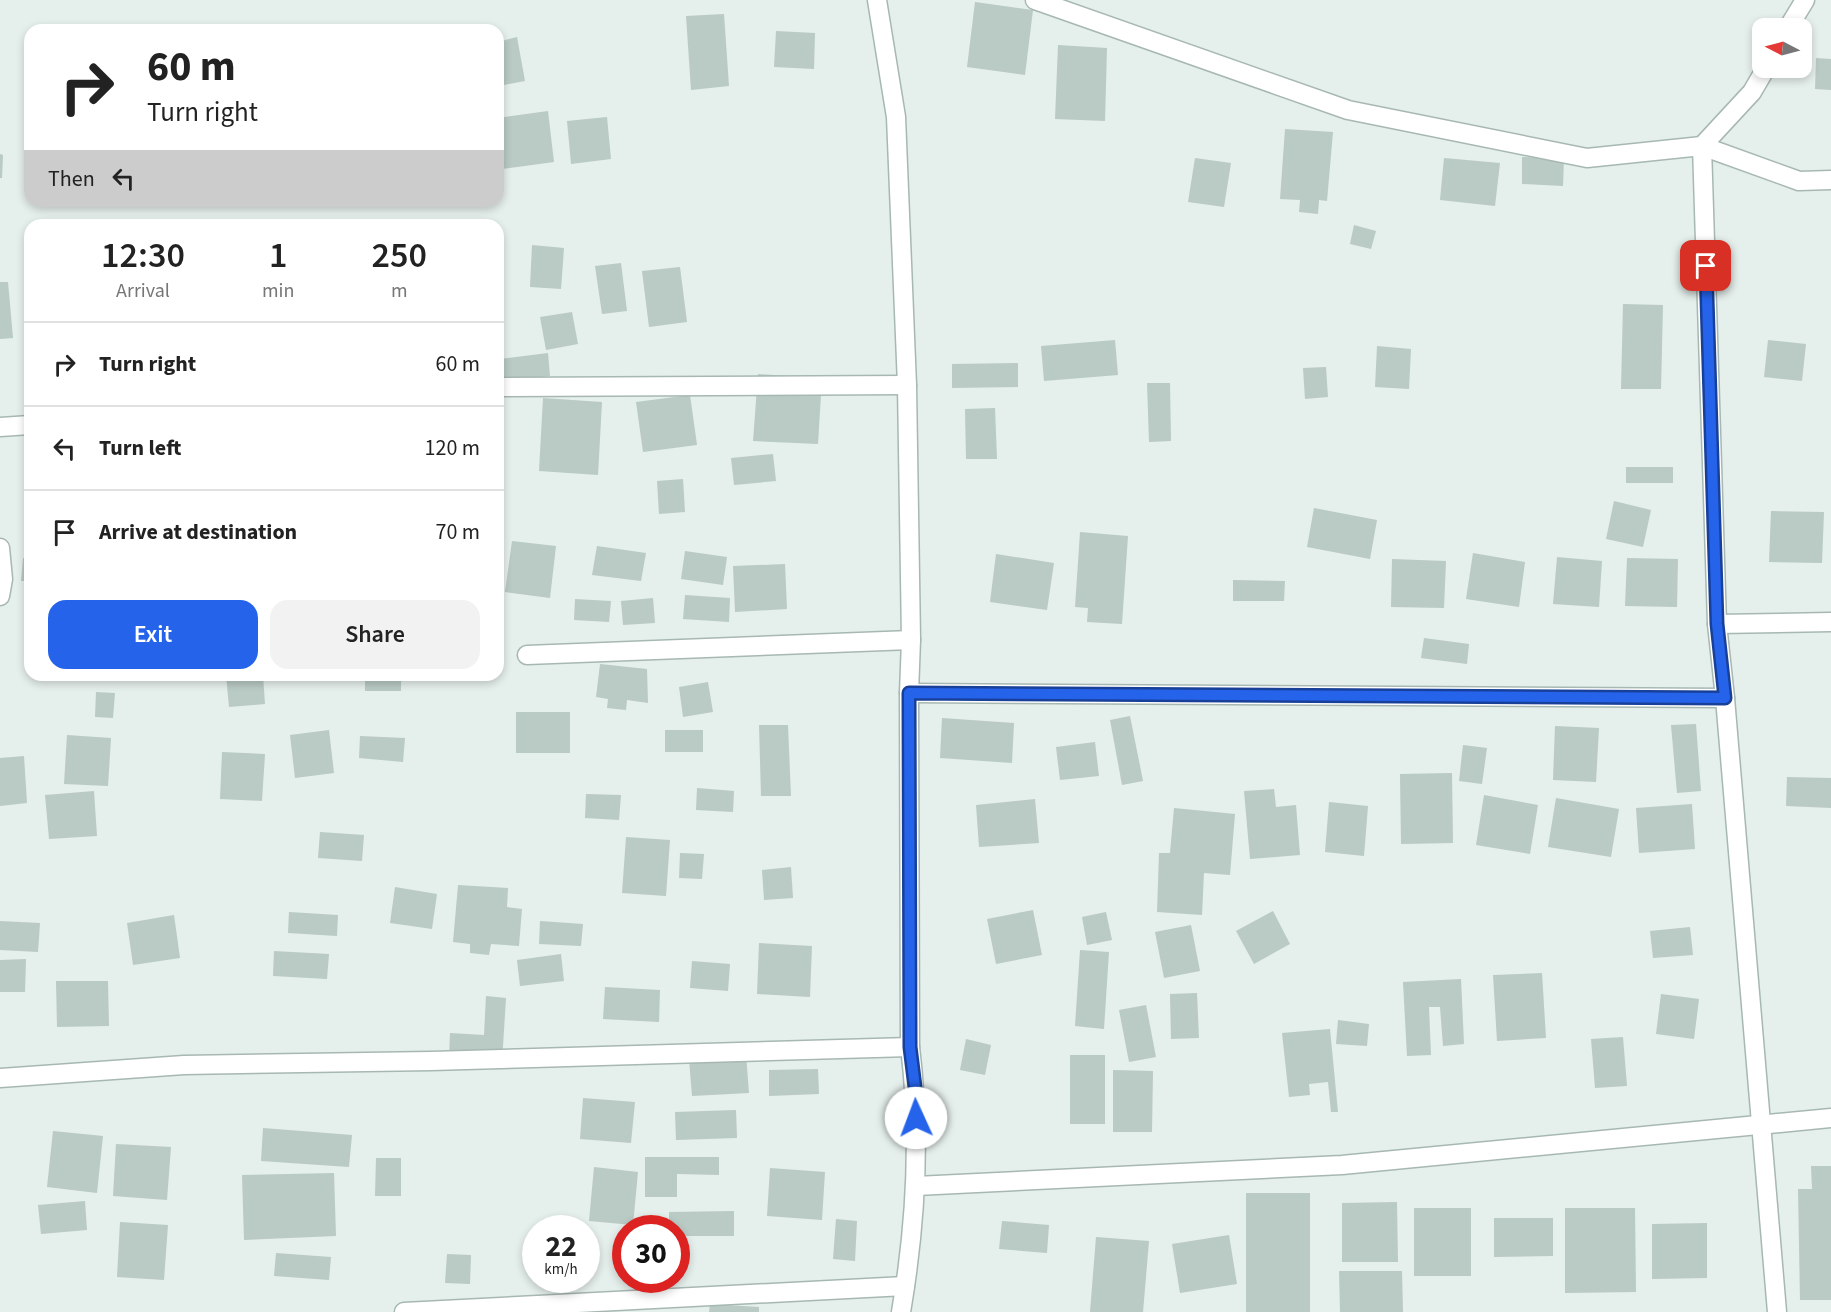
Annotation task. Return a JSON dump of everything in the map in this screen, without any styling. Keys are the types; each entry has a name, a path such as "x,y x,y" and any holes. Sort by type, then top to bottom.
{"street":[{"path":"877,0 896,117 907,385 911,640 909,693 910,1047 916,1095 916,1186 901,1312"},
{"path":"1035,0 1348,110 1587,159 1702,146 1799,181 1831,180"},
{"path":"1794,18 1805,0"},
{"path":"1760,78 1752,92 1702,146 1717,624 1777,1312"},
{"path":"504,387 907,385"},
{"path":"0,428 24,426"},
{"path":"0,548 3,579 0,596"},
{"path":"1717,624 1831,622"},
{"path":"527,655 911,640"},
{"path":"909,693 1725,698"},
{"path":"0,1078 184,1065 431,1061 910,1047"},
{"path":"916,1186 1342,1165 1831,1118"},
{"path":"404,1312 905,1286"}],"building":[{"path":"975,2 1033,10 1025,75 967,67"},
{"path":"724,14 729,86 691,90 686,16"},
{"path":"776,31 815,33 814,69 774,67"},
{"path":"517,37 525,81 504,85 504,40"},
{"path":"1058,45 1107,48 1105,121 1055,119"},
{"path":"1816,58 1831,59 1831,90 1815,89"},
{"path":"548,111 554,162 504,169 504,117"},
{"path":"607,117 611,159 571,164 567,121"},
{"path":"1285,129 1333,132 1327,201 1319,200 1318,214 1299,212 1300,200 1280,199"},
{"path":"0,154 3,155 2,178 0,178"},
{"path":"1522,157 1564,158 1563,186 1522,184"},
{"path":"1195,158 1231,163 1224,207 1188,202"},
{"path":"1444,158 1500,163 1495,206 1440,200"},
{"path":"1354,225 1376,231 1371,249 1350,244"},
{"path":"532,245 564,248 561,289 530,287"},
{"path":"621,263 627,311 602,314 595,266"},
{"path":"680,267 687,322 649,327 642,271"},
{"path":"0,282 8,282 13,338 0,339"},
{"path":"1623,304 1663,305 1661,389 1621,389"},
{"path":"572,312 578,344 546,350 540,317"},
{"path":"1115,340 1118,375 1044,381 1041,346"},
{"path":"1768,340 1806,344 1802,381 1764,377"},
{"path":"1377,346 1411,349 1409,389 1375,387"},
{"path":"548,353 550,376 504,382 504,358"},
{"path":"1018,363 1018,387 952,388 952,364"},
{"path":"1326,367 1328,397 1305,399 1303,368"},
{"path":"758,374 822,378 818,444 753,441"},
{"path":"1147,383 1170,383 1171,441 1149,442"},
{"path":"690,395 697,445 643,452 636,402"},
{"path":"543,398 602,402 598,475 539,471"},
{"path":"995,408 997,459 966,459 965,409"},
{"path":"773,454 776,481 734,485 731,458"},
{"path":"1626,467 1673,467 1673,483 1626,483"},
{"path":"683,479 685,512 659,514 657,481"},
{"path":"1614,501 1651,510 1643,547 1606,539"},
{"path":"1314,508 1377,520 1370,559 1307,547"},
{"path":"1771,511 1824,512 1822,563 1769,562"},
{"path":"1080,532 1128,536 1122,624 1087,622 1088,608 1075,607"},
{"path":"512,541 556,546 550,598 505,592"},
{"path":"597,546 646,553 641,581 592,575"},
{"path":"685,551 727,557 723,585 681,579"},
{"path":"1473,553 1525,562 1519,607 1466,599"},
{"path":"996,554 1054,563 1047,610 990,602"},
{"path":"1557,557 1602,561 1599,607 1553,604"},
{"path":"23,558 24,558 24,581 21,581"},
{"path":"1627,558 1678,559 1677,607 1625,606"},
{"path":"1392,559 1446,561 1444,608 1391,607"},
{"path":"785,564 787,609 735,612 733,566"},
{"path":"1233,580 1285,581 1284,601 1233,601"},
{"path":"685,595 730,598 729,622 683,619"},
{"path":"653,598 655,623 623,625 621,601"},
{"path":"575,599 611,601 609,622 574,620"},
{"path":"1424,638 1469,644 1467,664 1421,658"},
{"path":"600,664 647,669 648,703 627,700 626,710 607,708 608,699 596,697"},
{"path":"227,681 263,681 265,704 229,707"},
{"path":"365,681 401,681 401,691 365,691"},
{"path":"708,682 713,712 683,717 679,687"},
{"path":"96,692 115,693 113,718 95,717"},
{"path":"516,712 570,712 570,753 516,753"},
{"path":"1130,716 1143,781 1122,785 1110,720"},
{"path":"942,718 1014,723 1012,763 940,758"},
{"path":"1696,724 1701,791 1677,793 1671,725"},
{"path":"759,725 788,725 791,796 761,796"},
{"path":"1555,726 1599,728 1596,782 1553,780"},
{"path":"329,730 334,773 295,778 290,735"},
{"path":"665,730 703,730 703,752 665,752"},
{"path":"67,735 111,738 108,786 64,784"},
{"path":"360,736 405,738 403,762 359,758"},
{"path":"1095,742 1099,776 1060,780 1056,747"},
{"path":"1463,745 1487,748 1482,784 1459,781"},
{"path":"222,752 265,754 262,801 220,799"},
{"path":"24,756 27,803 0,806 0,758"},
{"path":"1452,773 1453,843 1401,844 1400,774"},
{"path":"1787,777 1831,778 1831,808 1786,806"},
{"path":"697,788 734,791 733,812 696,810"},
{"path":"1274,789 1276,807 1296,805 1300,855 1250,859 1244,791"},
{"path":"94,791 97,836 49,839 45,795"},
{"path":"586,794 621,795 619,820 585,818"},
{"path":"1484,795 1538,805 1530,854 1476,845"},
{"path":"1556,798 1619,809 1611,857 1548,847"},
{"path":"1035,799 1039,843 979,847 976,805"},
{"path":"1329,802 1368,806 1364,856 1325,852"},
{"path":"1692,804 1695,849 1639,853 1636,808"},
{"path":"1174,808 1235,814 1230,875 1204,873 1202,915 1157,912 1159,853 1170,853"},
{"path":"320,832 364,835 362,861 318,858"},
{"path":"626,837 670,840 666,896 622,893"},
{"path":"680,853 704,854 702,879 679,878"},
{"path":"791,867 793,898 764,900 762,870"},
{"path":"458,885 508,888 507,907 522,909 519,946 491,944 489,955 470,953 470,944 453,942"},
{"path":"395,887 437,894 432,929 390,923"},
{"path":"1033,910 1042,955 996,964 987,919"},
{"path":"1273,911 1290,944 1254,964 1236,931"},
{"path":"289,912 338,915 337,936 288,933"},
{"path":"1106,912 1112,940 1087,945 1082,917"},
{"path":"174,915 180,958 133,965 127,923"},
{"path":"0,921 40,923 38,952 0,950"},
{"path":"540,921 583,924 581,946 539,944"},
{"path":"1191,925 1200,971 1164,978 1155,932"},
{"path":"1690,927 1693,955 1653,958 1650,931"},
{"path":"759,943 812,946 810,997 757,994"},
{"path":"1080,950 1109,952 1104,1029 1075,1026"},
{"path":"274,951 329,954 327,979 273,976"},
{"path":"561,954 564,981 520,986 517,960"},
{"path":"26,959 25,992 0,992 0,960"},
{"path":"692,961 730,964 728,991 690,988"},
{"path":"1542,973 1546,1038 1497,1041 1493,975"},
{"path":"1461,979 1464,1044 1443,1046 1440,1007 1429,1007 1431,1055 1407,1056 1403,982"},
{"path":"56,981 108,981 109,1026 57,1027"},
{"path":"605,987 660,990 659,1022 603,1019"},
{"path":"1197,993 1199,1038 1171,1039 1170,994"},
{"path":"1661,994 1699,999 1694,1039 1656,1034"},
{"path":"486,996 506,998 502,1062 449,1058 450,1033 484,1035"},
{"path":"1146,1005 1156,1057 1129,1062 1119,1010"},
{"path":"1338,1020 1369,1024 1367,1046 1336,1044"},
{"path":"1330,1029 1338,1112 1331,1112 1328,1082 1309,1084 1310,1095 1289,1097 1282,1033"},
{"path":"1623,1037 1627,1086 1595,1088 1591,1039"},
{"path":"966,1039 991,1045 985,1075 960,1070"},
{"path":"746,1054 749,1093 692,1096 689,1059"},
{"path":"1070,1055 1105,1055 1105,1124 1070,1124"},
{"path":"818,1069 819,1094 769,1096 769,1070"},
{"path":"1113,1070 1153,1071 1152,1132 1113,1132"},
{"path":"583,1098 635,1102 631,1143 580,1139"},
{"path":"736,1110 737,1138 676,1140 675,1112"},
{"path":"263,1128 352,1135 349,1167 261,1161"},
{"path":"53,1131 103,1136 97,1193 47,1187"},
{"path":"116,1144 171,1147 167,1200 113,1196"},
{"path":"645,1157 719,1157 719,1175 677,1174 677,1197 645,1197"},
{"path":"376,1158 401,1158 401,1196 375,1196"},
{"path":"1811,1166 1831,1166 1831,1300 1800,1300 1798,1189 1812,1189"},
{"path":"594,1167 638,1172 634,1215 612,1215 612,1223 600,1222 600,1215 590,1215"},
{"path":"770,1168 825,1172 822,1220 767,1216"},
{"path":"334,1173 336,1236 244,1240 242,1175"},
{"path":"1246,1193 1310,1193 1310,1312 1246,1312"},
{"path":"85,1201 87,1230 41,1234 38,1205"},
{"path":"1397,1202 1398,1262 1342,1262 1342,1203"},
{"path":"1414,1208 1471,1208 1471,1276 1414,1276"},
{"path":"1565,1208 1635,1208 1636,1292 1565,1293"},
{"path":"734,1211 734,1236 690,1236 690,1215 669,1215 669,1212"},
{"path":"1494,1218 1553,1218 1553,1256 1494,1257"},
{"path":"836,1219 857,1221 855,1261 833,1259"},
{"path":"1002,1221 1049,1225 1047,1253 999,1249"},
{"path":"120,1222 168,1225 164,1280 117,1277"},
{"path":"1707,1223 1707,1278 1652,1279 1652,1224"},
{"path":"1229,1235 1237,1284 1180,1293 1172,1244"},
{"path":"1096,1237 1149,1241 1143,1312 1090,1312"},
{"path":"276,1253 331,1257 329,1280 274,1276"},
{"path":"447,1254 471,1255 470,1284 445,1283"},
{"path":"1339,1271 1402,1271 1403,1312 1340,1312"},
{"path":"710,1304 759,1307 759,1312 709,1312"}],"route":[{"path":"916,1118 916,1095 910,1047 909,693 1725,698 1717,624 1706,266"}]}
